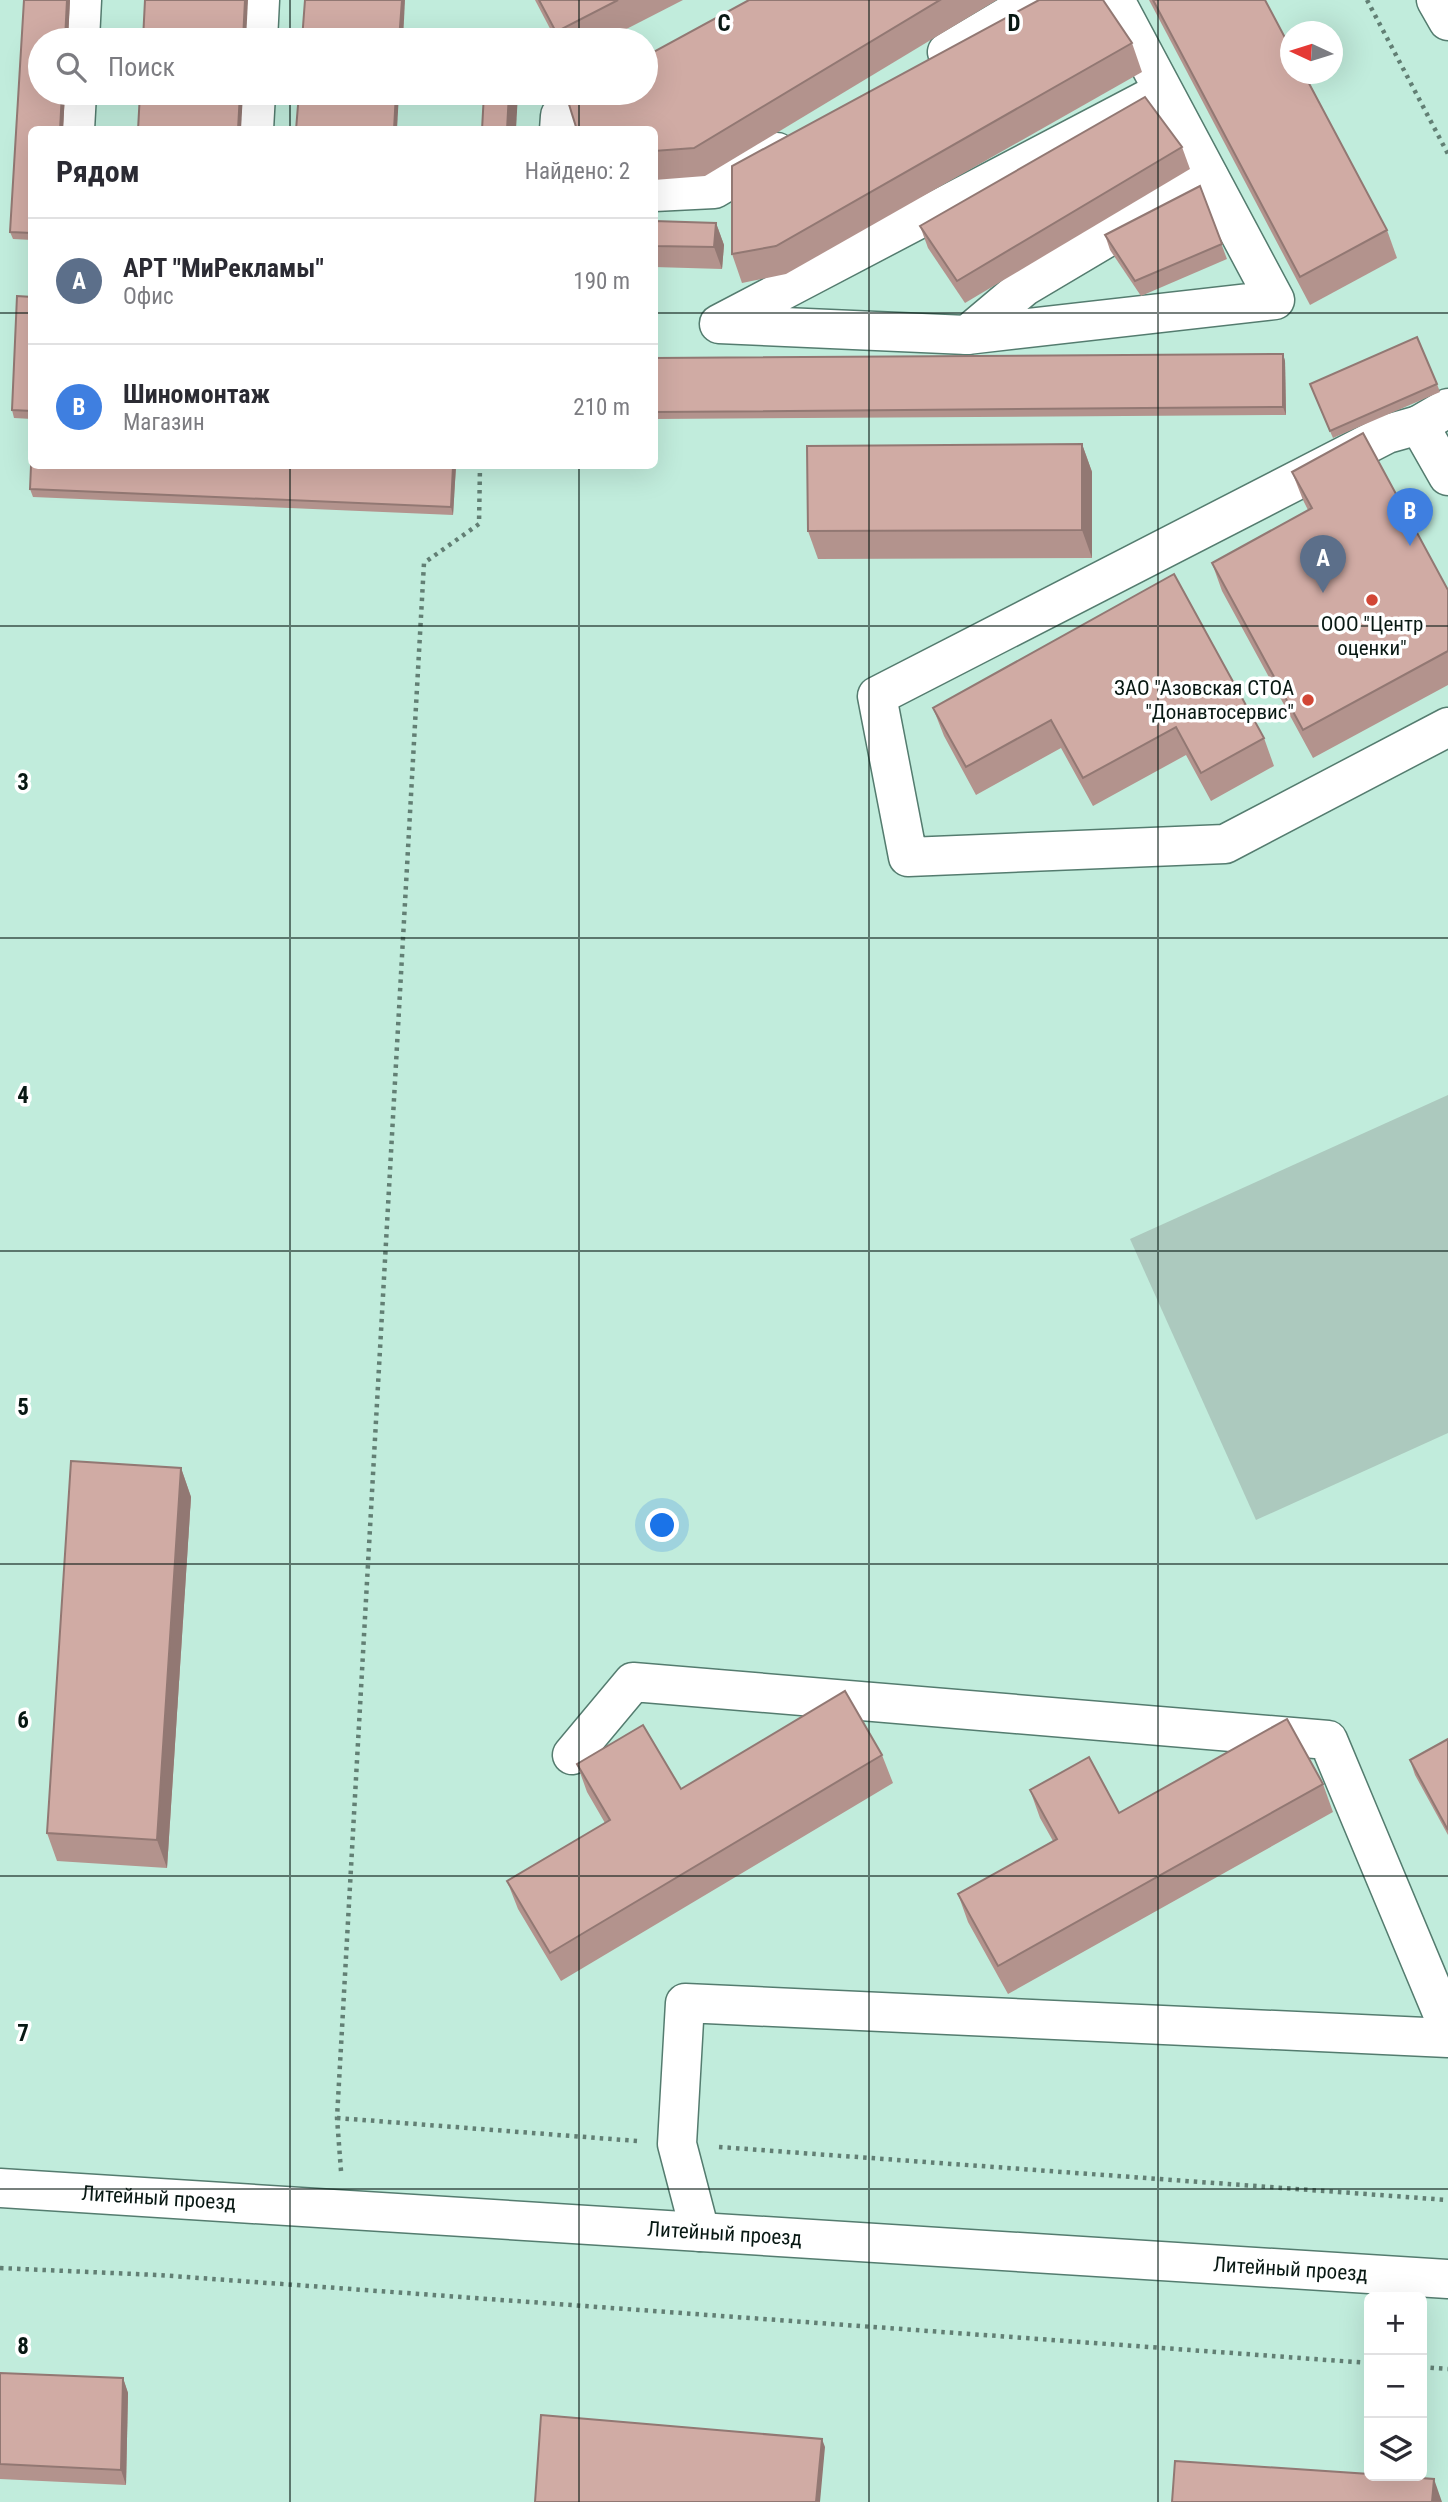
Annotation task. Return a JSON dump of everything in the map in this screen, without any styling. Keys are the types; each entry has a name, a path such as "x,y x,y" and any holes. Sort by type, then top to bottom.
{"main road":[{"path":"81,28 82,0"},
{"path":"259,28 261,0"},
{"path":"916,70 1035,0"},
{"path":"1115,0 1275,300 967,335 719,324 1163,91"},
{"path":"1436,0 1448,21"},
{"path":"75,126 76,105"},
{"path":"254,126 255,105"},
{"path":"559,126 560,116 580,105"},
{"path":"658,192 713,189 809,133"},
{"path":"967,335 1024,287 1209,177"},
{"path":"1448,476 1433,416 1376,439 877,696 908,857 1225,844 1448,727"},
{"path":"572,1755 633,1682 1328,1740 1448,2027"},
{"path":"699,2232 677,2144 685,2003 1448,2038"},
{"name":"Литейный проезд","path":"0,2188 1448,2279"}],"path":[{"path":"1367,0 1448,154"},
{"path":"345,2210 337,2118 424,563 479,524 480,469"},
{"path":"337,2118 1448,2200"},
{"path":"0,2268 158,2275 1364,2363"},
{"path":"1427,2367 1448,2369"}],"green space":[{"path":"1448,1095 1448,1433 1256,1520 1130,1239"}],"building":[{"path":"24,0 67,0 66,28 28,28 28,105 61,105 60,126 28,126 28,233 10,232"},
{"path":"145,0 245,0 244,28 144,28"},
{"path":"305,0 402,0 400,28 303,28"},
{"path":"539,0 618,0 564,28 554,28"},
{"path":"749,0 940,0 694,148 658,151 658,126 576,126 569,105 658,105 658,49"},
{"path":"1039,0 1103,0 1132,43 776,246 732,254 732,166"},
{"path":"1153,0 1265,0 1280,28 1280,84 1309,84 1387,230 1300,277"},
{"path":"1145,97 1182,147 957,281 920,226"},
{"path":"139,105 239,105 238,126 138,126"},
{"path":"298,105 395,105 394,126 296,126"},
{"path":"483,105 508,105 507,126 482,126"},
{"path":"1200,186 1222,244 1135,281 1105,235"},
{"path":"658,221 716,223 714,247 658,246"},
{"path":"17,296 28,297 28,411 12,410"},
{"path":"1417,337 1437,384 1330,431 1310,384"},
{"path":"1283,354 1283,407 658,412 658,358"},
{"path":"1363,433 1448,590 1448,651 1303,730 1212,563 1312,508 1292,472"},
{"path":"1082,444 1082,530 808,531 807,446"},
{"path":"31,469 453,469 451,507 30,489"},
{"path":"1174,574 1264,738 1201,773 1176,727 1083,778 1051,720 966,767 933,708"},
{"path":"71,1461 181,1468 157,1840 47,1833"},
{"path":"845,1691 882,1755 550,1953 507,1881 610,1820 577,1764 643,1725 681,1789"},
{"path":"1287,1719 1323,1784 998,1966 958,1894 1057,1839 1030,1790 1089,1757 1119,1813"},
{"path":"1448,1739 1448,1830 1410,1760"},
{"path":"0,2373 123,2378 121,2470 0,2464"},
{"path":"541,2415 822,2439 816,2502 535,2502"},
{"path":"1175,2461 1364,2474 1364,2481 1434,2479 1432,2502 1172,2502"}],"place":[{"name":"Шиномонтаж","path":"1410,546"},
{"name":"АРТ \"МиРекламы\"","path":"1323,593"},
{"name":"ООО \"Центр оценки\"","path":"1372,600"},
{"name":"ЗАО \"Азовская СТОА \"Донавтосервис\"","path":"1308,700"}]}
